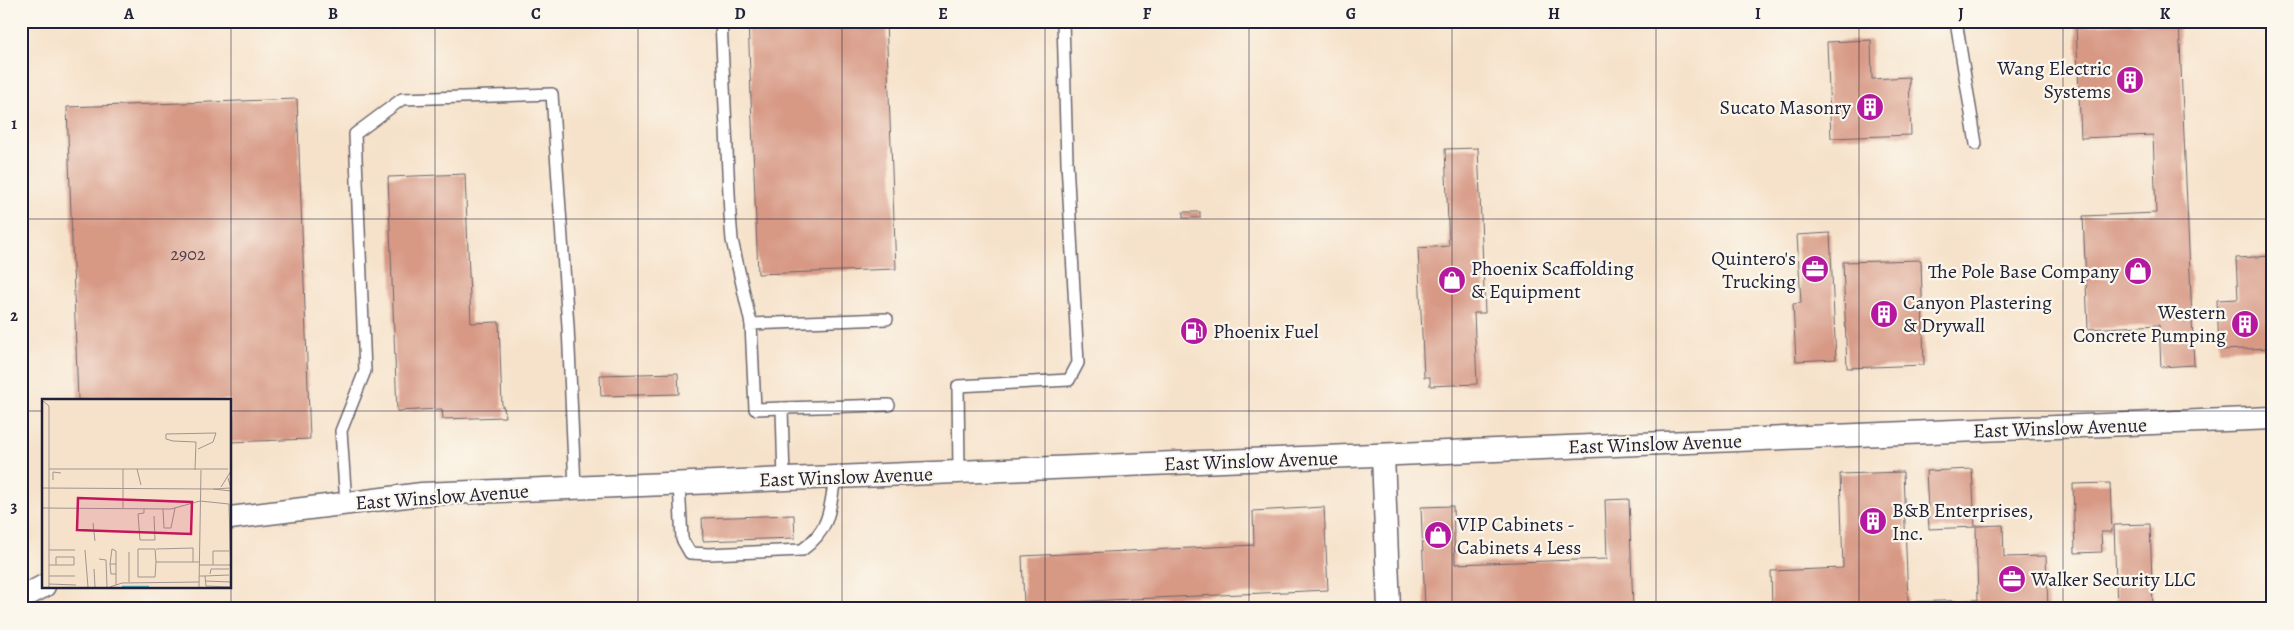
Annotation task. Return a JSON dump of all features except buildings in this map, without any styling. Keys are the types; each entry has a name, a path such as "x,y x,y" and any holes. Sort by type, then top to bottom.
{"street":[{"name":"East Winslow Avenue","path":"231,518 422,494 2273,418"},
{"path":"1383,455 1389,609"},
{"path":"21,598 42,587"}],"lane":[{"path":"721,21 732,240 751,324 755,409 889,405"},
{"path":"959,472 958,386 1070,380 1078,363 1067,162 1063,21"},
{"path":"1956,21 1976,144"},
{"path":"346,504 341,432 357,394 364,371 354,134 402,100 552,94 568,326 575,488"},
{"path":"751,324 887,319"},
{"path":"782,408 784,480"},
{"path":"680,484 682,539 690,552 709,554 802,550 814,542 827,523 835,478"}],"place":[{"name":"Wang Electric Systems","path":"2130,80"},
{"name":"Sucato Masonry","path":"1870,107"},
{"name":"Quintero's Trucking","path":"1815,269"},
{"name":"The Pole Base Company","path":"2138,271"},
{"name":"Phoenix Scaffolding & Equipment","path":"1452,280"},
{"name":"Canyon Plastering & Drywall","path":"1884,314"},
{"name":"Western Concrete Pumping","path":"2245,324"},
{"name":"Phoenix Fuel","path":"1194,331"},
{"name":"B&B Enterprises, Inc.","path":"1873,521"},
{"name":"VIP Cabinets - Cabinets 4 Less","path":"1438,535"},
{"name":"Walker Security LLC","path":"2012,579"}]}
